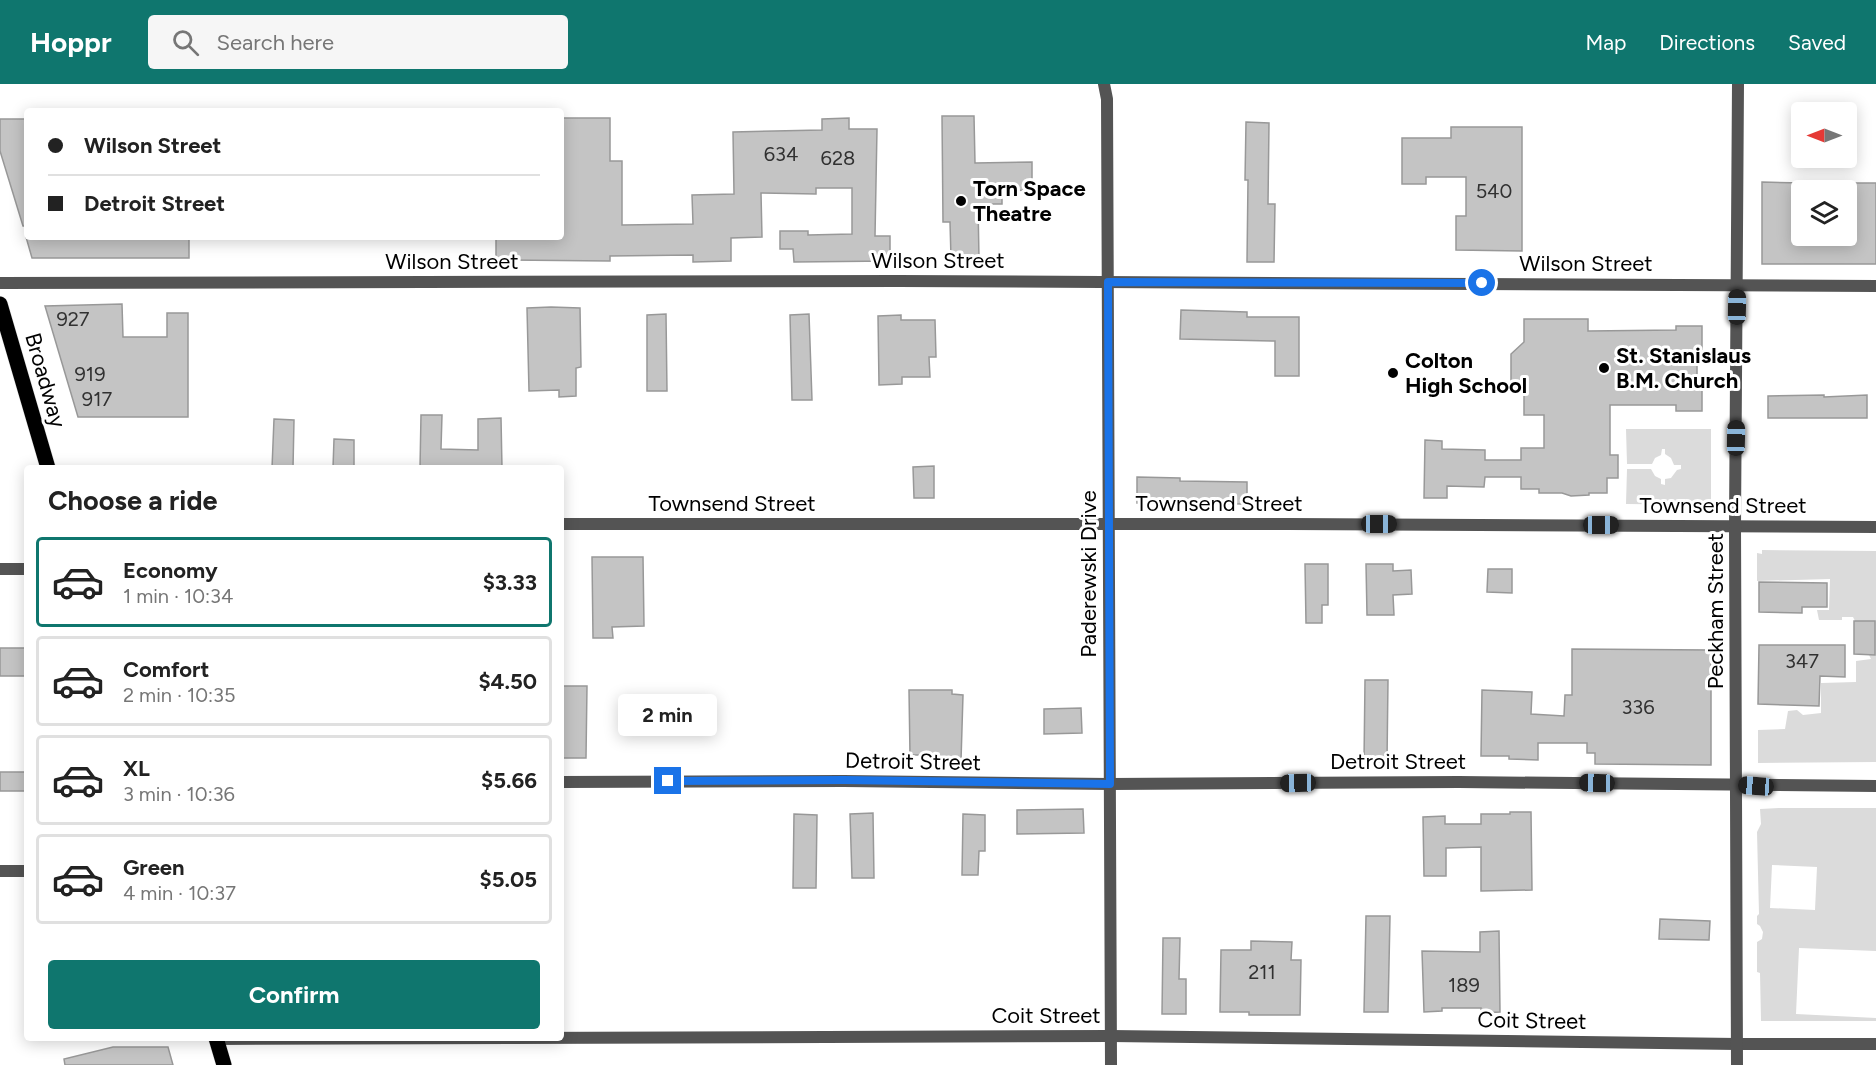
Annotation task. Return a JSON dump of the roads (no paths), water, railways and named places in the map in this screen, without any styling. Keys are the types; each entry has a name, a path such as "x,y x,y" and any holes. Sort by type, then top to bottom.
{"main road":[{"name":"Broadway","path":"0,304 47,465"},
{"path":"217,1041 224,1065"}],"street":[{"name":"Paderewski Drive","path":"1104,84 1107,99 1111,1065"},
{"name":"Peckham Street","path":"1737,1065 1735,526 1738,84"},
{"name":"Wilson Street","path":"0,283 862,281 1876,286"},
{"name":"Townsend Street","path":"564,524 1876,527"},
{"path":"0,569 24,569"},
{"name":"Detroit Street","path":"564,782 844,780 1110,784 1459,782 1876,786"},
{"path":"0,871 24,871"},
{"name":"Coit Street","path":"564,1038 1110,1036 1876,1044"}],"place":[{"name":"Torn Space Theatre","path":"961,201"},
{"name":"St. Stanislaus B.M. Church","path":"1604,368"},
{"name":"Colton High School","path":"1393,373"}]}
